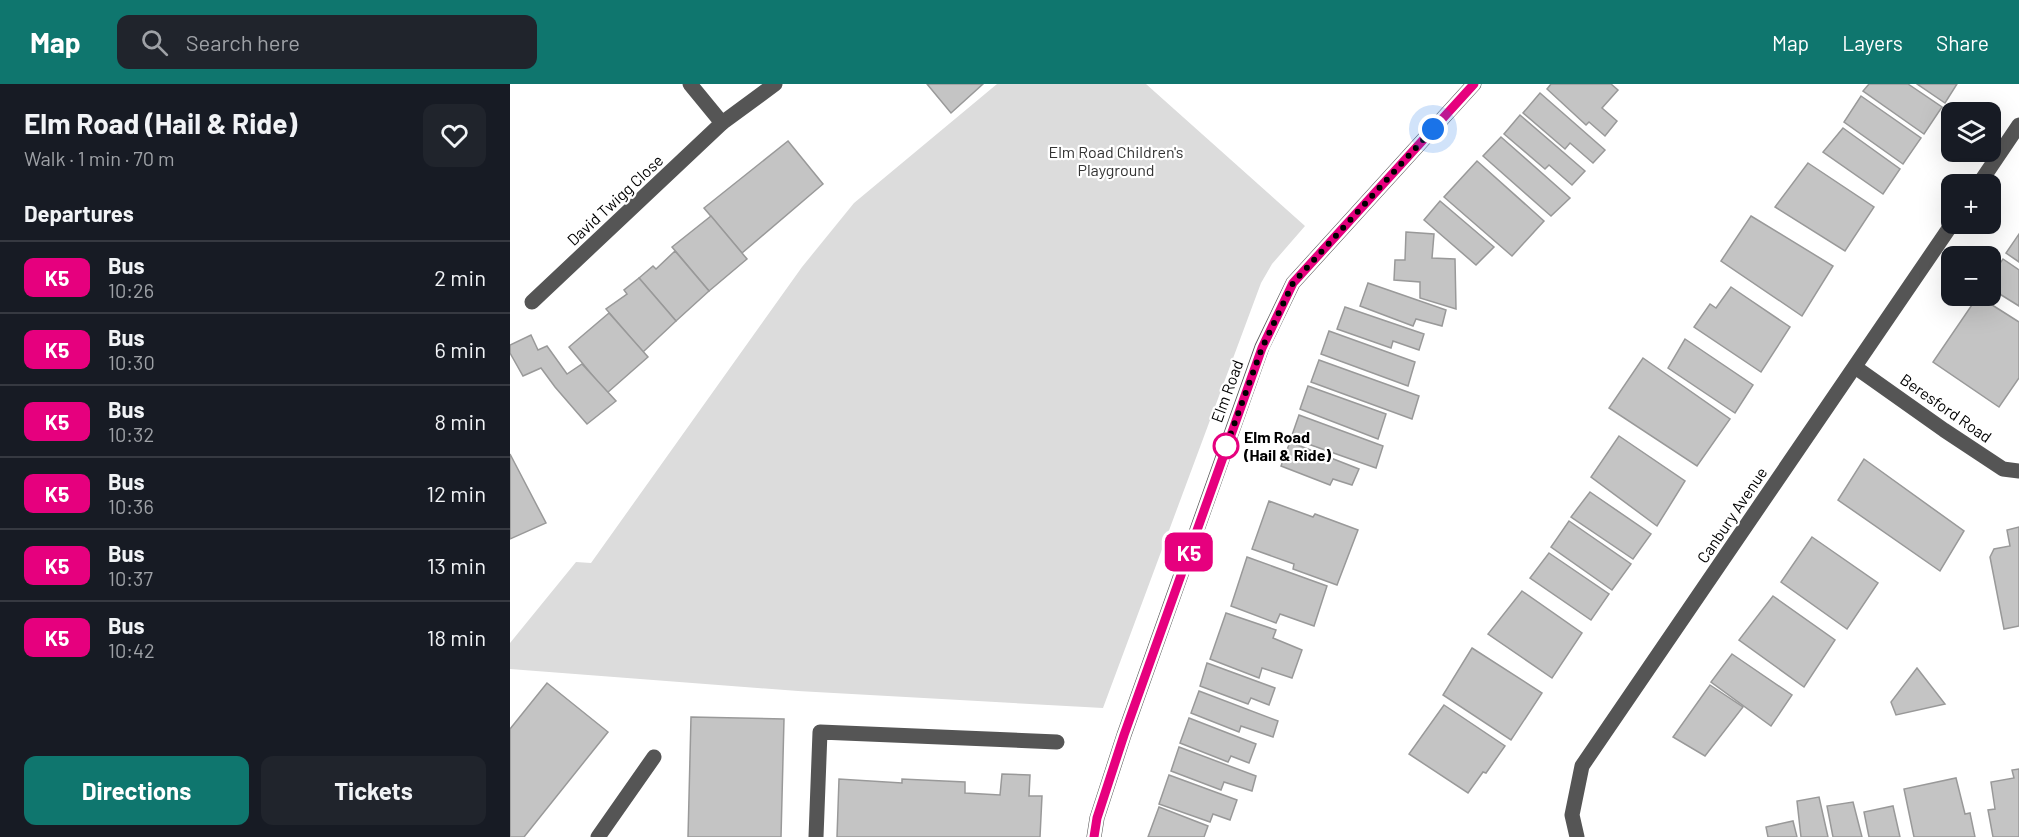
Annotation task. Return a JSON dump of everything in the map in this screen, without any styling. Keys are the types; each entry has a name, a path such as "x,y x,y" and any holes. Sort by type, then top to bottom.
{"street":[{"path":"690,84 722,123"},
{"name":"David Twigg Close","path":"532,302 722,123 775,84"},
{"name":"Elm Road","path":"1094,837 1097,818 1124,735 1254,370 1293,283 1474,84"},
{"path":"1986,174 2019,125"},
{"name":"Canbury Avenue","path":"1577,837 1572,815 1582,766 1945,234"},
{"name":"Beresford Road","path":"1855,367 2003,469 2019,471"},
{"path":"816,837 820,732 1057,742"},
{"path":"598,837 654,757"}],"green space":[{"name":"Elm Road Children's Playground","path":"997,84 1146,84 1305,226 1272,264 1261,283 1103,708 798,691 510,669 510,643 576,562 591,563 802,267 854,203"}],"building":[{"path":"927,84 983,84 951,113"},
{"path":"1551,84 1611,84 1618,90 1602,108 1617,121 1605,136 1589,122 1586,125 1547,89"},
{"path":"1869,84 1908,84 1941,108 1924,134 1863,91"},
{"path":"1917,84 1957,84 1944,102"},
{"path":"1540,93 1605,150 1593,163 1570,143 1565,149 1523,113"},
{"path":"1861,96 1921,138 1903,164 1844,122"},
{"path":"1520,115 1585,171 1572,185 1549,165 1545,169 1504,134"},
{"path":"1843,128 1900,169 1883,194 1823,152"},
{"path":"1501,137 1570,198 1551,216 1483,156"},
{"path":"788,141 823,184 742,253 704,208"},
{"path":"1477,161 1544,221 1512,256 1444,197"},
{"path":"1808,163 1874,207 1845,251 1775,207"},
{"path":"1440,201 1494,247 1476,265 1424,220"},
{"path":"711,216 747,259 709,291 672,247"},
{"path":"1751,216 1833,266 1802,316 1721,261"},
{"path":"1406,232 1434,234 1432,258 1455,259 1456,309 1420,298 1420,282 1394,280 1395,260 1405,260"},
{"path":"2019,234 2019,262 2006,253"},
{"path":"675,251 709,291 676,321 639,278 653,266 656,269"},
{"path":"2003,259 2019,270 2019,306 2001,295 2001,262"},
{"path":"639,278 676,321 643,352 606,309 627,294 624,290"},
{"path":"1368,283 1446,310 1442,326 1416,319 1413,326 1360,306"},
{"path":"1731,287 1790,327 1761,372 1694,327 1710,304 1716,308"},
{"path":"1971,306 1994,306 2019,322 2019,378 1999,407 1933,362"},
{"path":"1345,307 1424,334 1419,350 1393,341 1391,348 1337,329"},
{"path":"609,313 648,357 607,393 569,347"},
{"path":"1329,331 1415,362 1408,386 1321,354"},
{"path":"531,335 538,350 547,346 567,374 582,364 616,401 587,424 541,368 523,376 510,353 510,345"},
{"path":"1685,339 1753,385 1735,413 1668,368"},
{"path":"1643,358 1730,419 1697,466 1609,408"},
{"path":"1319,360 1419,396 1412,419 1311,382"},
{"path":"1308,386 1386,414 1378,439 1300,409"},
{"path":"1299,415 1383,446 1376,468 1291,438"},
{"path":"1619,436 1685,481 1657,526 1591,477"},
{"path":"1290,442 1359,469 1352,485 1333,479 1330,485 1281,466"},
{"path":"510,454 546,523 510,539"},
{"path":"1864,459 1964,531 1940,571 1838,500"},
{"path":"1590,492 1651,534 1633,559 1571,517"},
{"path":"1269,501 1313,517 1315,514 1358,530 1337,585 1293,569 1294,564 1252,549"},
{"path":"1569,521 1631,564 1612,590 1551,547"},
{"path":"2019,527 2019,626 2004,629 1990,557 1994,549 2010,546 2007,530"},
{"path":"1812,537 1878,583 1847,629 1781,582"},
{"path":"1549,553 1609,594 1591,620 1530,578"},
{"path":"1247,557 1327,586 1314,626 1280,614 1276,623 1231,606"},
{"path":"1522,591 1582,633 1552,678 1488,634"},
{"path":"1773,596 1835,640 1804,687 1739,640"},
{"path":"1226,613 1276,630 1273,638 1302,650 1292,678 1262,668 1259,678 1210,659"},
{"path":"1472,648 1542,693 1511,740 1443,695"},
{"path":"1732,654 1792,695 1771,726 1711,682"},
{"path":"1207,663 1275,688 1269,705 1251,698 1248,704 1200,686"},
{"path":"1917,668 1945,704 1896,715 1891,702"},
{"path":"547,683 608,732 524,837 510,837 510,729"},
{"path":"1710,685 1743,707 1705,756 1673,737"},
{"path":"1199,691 1278,721 1273,737 1241,726 1239,732 1191,713"},
{"path":"1444,705 1505,746 1468,793 1409,754"},
{"path":"691,717 784,719 781,837 688,837"},
{"path":"1189,718 1256,744 1249,763 1231,756 1228,762 1180,743"},
{"path":"1179,747 1256,776 1252,791 1224,782 1221,790 1171,771"},
{"path":"2019,769 2019,837 1993,837 1988,810 1995,809 1991,782 2014,778 2012,770"},
{"path":"1002,774 1030,775 1029,796 1042,796 1040,837 837,837 839,779 902,783 902,779 965,782 965,793 1000,795"},
{"path":"1169,775 1237,800 1230,820 1213,814 1210,822 1159,804"},
{"path":"1956,778 1965,814 1970,813 1975,837 1914,837 1904,789"},
{"path":"1819,797 1828,837 1801,837 1797,801"},
{"path":"1853,802 1862,837 1833,837 1827,806"},
{"path":"1893,806 1900,837 1869,837 1864,812"},
{"path":"1159,807 1208,826 1204,837 1148,837"},
{"path":"1793,821 1797,837 1768,837 1766,827"}],"bus line":[{"name":"K5","path":"1094,837 1097,818 1124,735 1262,348 1293,283 1474,84"}],"place":[{"name":"Elm Road (Hail & Ride)","path":"1226,446"}],"route":[{"path":"1226,446 1223,455 1262,348 1293,283 1433,129"}]}
